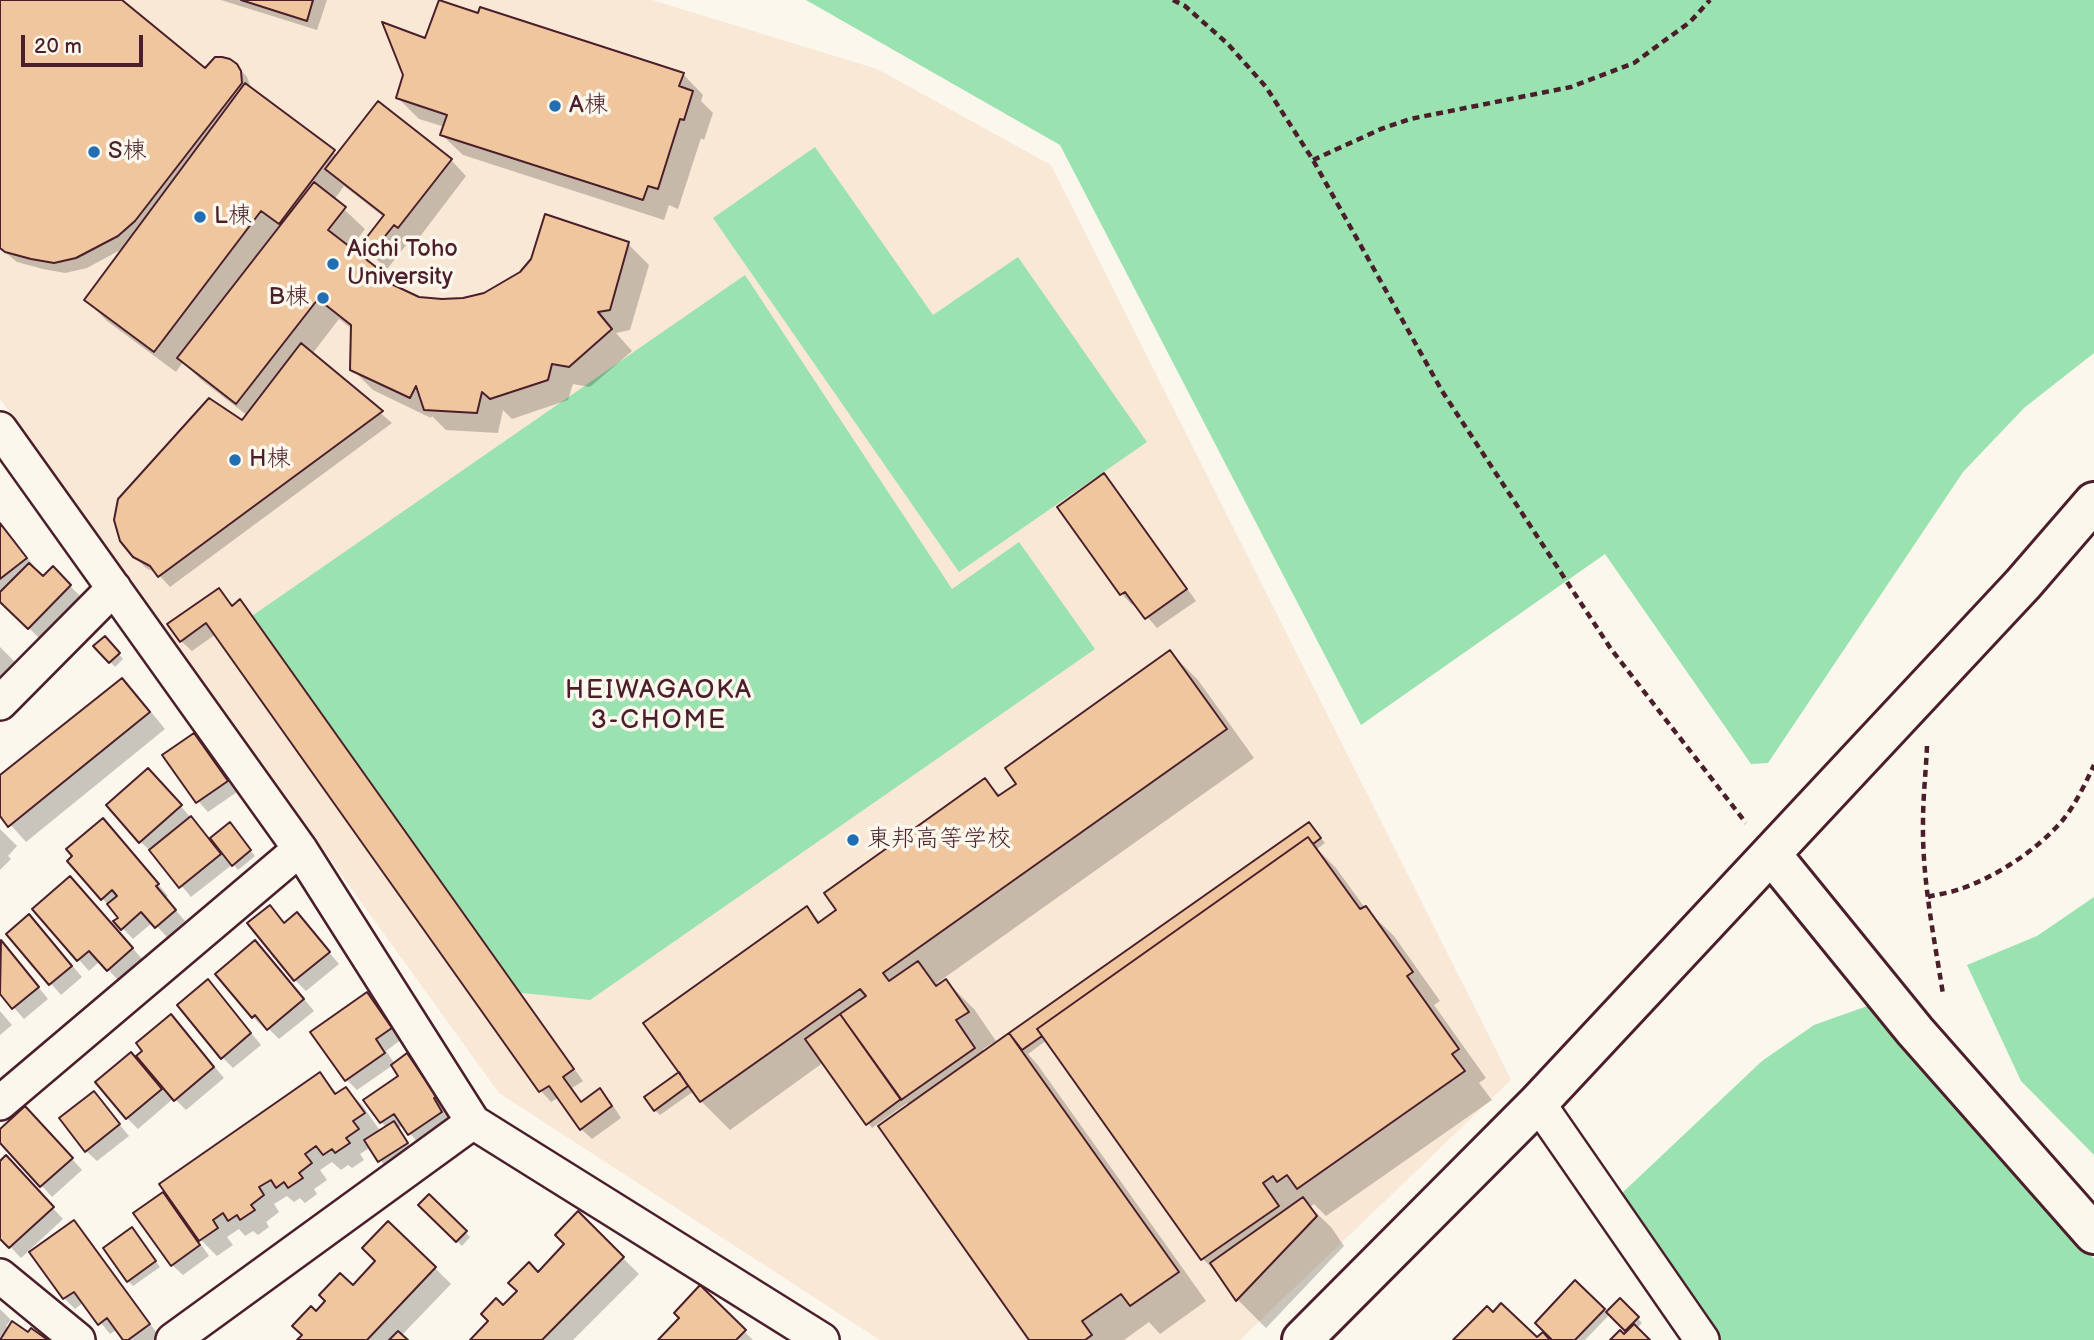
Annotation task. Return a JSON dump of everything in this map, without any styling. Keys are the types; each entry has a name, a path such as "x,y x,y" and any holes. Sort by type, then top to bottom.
{"street":[{"path":"0,429 300,849 473,1122 822,1340"},
{"path":"1302,1340 1538,1103 2023,584 2094,502"},
{"path":"0,703 114,588"},
{"path":"0,1103 300,849"},
{"path":"1770,854 1915,1031 2094,1234"},
{"path":"1538,1103 1702,1340"},
{"path":"173,1340 473,1122"},
{"path":"0,1276 78,1340"}],"path":[{"path":"1173,0 1185,5 1228,44 1266,87 1313,159 1442,391 1611,649 1770,854"},
{"path":"1313,159 1410,119 1571,87 1634,63 1690,22 1710,0"},
{"path":"1927,745 1923,821 1928,897 1943,994"},
{"path":"1928,897 1960,889 2003,868 2041,843 2063,820 2081,793 2094,765"}],"shaded area":[{"name":"東邦高等学校","path":"0,0 652,0 877,69 1051,165 1511,1080 1240,1340 880,1340 499,1093 0,399"}],"green space":[{"path":"806,0 2094,0 2094,353 2024,408 1963,472 1768,763 1751,764 1605,554 1361,725 1060,145"},
{"path":"815,147 933,315 1018,257 1147,442 959,572 713,218"},
{"path":"745,275 952,589 1019,542 1095,649 590,1000 513,992 249,618"},
{"path":"2094,897 2094,1155 2021,1081 1967,965 2037,936"},
{"path":"1873,1004 2094,1259 2094,1340 1720,1340 1621,1194 1762,1061 1814,1025"}],"building":[{"name":"S棟","path":"0,0 122,0 205,68 215,57 222,57 237,64 241,71 242,83 135,221 118,236 76,258 54,263 5,252 0,248"},
{"path":"241,0 313,0 307,21"},
{"name":"A棟","path":"439,0 478,13 480,7 684,73 679,86 693,91 684,120 680,119 658,189 648,186 643,200 440,135 447,115 396,98 403,75 382,22 425,38"},
{"name":"L棟","path":"245,83 335,150 279,224 261,211 154,352 84,300"},
{"name":"B棟","path":"378,101 452,159 398,228 394,225 370,255 360,246 384,215 325,169"},
{"name":"B棟","path":"314,182 346,207 328,230 389,277 385,281 419,297 463,298 484,293 520,272 531,259 545,214 629,242 610,310 598,312 612,329 569,367 552,364 548,380 490,399 482,392 477,413 424,410 416,386 410,398 350,370 351,325 318,299 236,404 177,358"},
{"name":"H棟","path":"301,343 383,411 158,577 150,566 133,557 120,541 114,520 118,499 209,398 242,420"},
{"path":"1104,473 1187,589 1145,619 1125,592 1120,595 1057,507"},
{"path":"0,523 27,558 0,579"},
{"path":"29,563 43,576 53,566 71,585 28,629 0,602 0,592"},
{"path":"219,588 232,606 240,599 574,1069 563,1077 581,1102 600,1088 612,1106 580,1130 549,1086 539,1092 206,623 180,642 167,624"},
{"path":"105,636 120,653 109,663 93,646"},
{"path":"1170,650 1227,729 883,973 889,981 918,961 936,986 946,979 969,1012 956,1020 975,1048 901,1100 840,1014 866,996 860,989 700,1102 643,1023 807,906 818,923 836,910 824,893 985,778 998,796 1016,784 1005,768"},
{"path":"122,678 150,712 8,827 0,816 0,775"},
{"path":"194,733 228,781 196,803 162,755"},
{"path":"148,768 182,805 139,843 106,805"},
{"path":"191,816 221,854 179,888 149,850"},
{"path":"103,818 159,884 156,886 176,910 155,928 141,912 121,930 113,921 118,918 107,904 117,896 112,890 101,900 67,861 72,856 66,849"},
{"path":"230,822 251,850 232,866 210,838"},
{"path":"1309,822 1321,838 1313,844 1308,837 1037,1029 1042,1036 1022,1050 1009,1033"},
{"path":"1308,837 1360,909 1366,906 1413,972 1407,976 1459,1049 1452,1054 1465,1071 1297,1189 1287,1175 1277,1182 1273,1176 1263,1183 1279,1206 1201,1260 1037,1029"},
{"path":"70,876 133,948 107,971 89,951 77,961 32,909"},
{"path":"270,905 284,923 297,912 330,952 294,981 247,923"},
{"path":"29,914 72,966 49,985 6,934"},
{"path":"1,940 39,987 12,1009 0,994"},
{"path":"255,940 304,999 267,1030 255,1015 252,1018 215,974"},
{"path":"208,979 251,1033 221,1059 177,1005"},
{"path":"367,992 392,1028 376,1039 385,1053 345,1081 310,1032"},
{"path":"171,1014 214,1067 174,1101 136,1056 142,1051 136,1043"},
{"path":"840,1014 901,1099 866,1125 805,1039"},
{"path":"1009,1033 1179,1272 1130,1306 1121,1294 1082,1321 1092,1335 1085,1340 1029,1340 878,1126"},
{"path":"131,1052 162,1089 126,1119 95,1082"},
{"path":"407,1053 424,1078 430,1074 443,1093 434,1098 442,1112 408,1135 394,1114 380,1123 363,1100 398,1076 391,1065"},
{"path":"320,1072 335,1094 346,1087 365,1113 353,1121 359,1129 346,1138 350,1143 335,1153 332,1149 323,1155 316,1146 305,1154 312,1163 299,1173 303,1178 288,1188 284,1182 276,1188 271,1180 259,1187 264,1195 251,1205 255,1210 240,1220 237,1215 228,1221 223,1213 213,1220 218,1228 199,1241 159,1184"},
{"path":"679,1072 688,1086 654,1111 644,1097"},
{"path":"94,1091 120,1124 85,1152 59,1118"},
{"path":"25,1106 73,1158 40,1187 0,1143 0,1129"},
{"path":"394,1121 408,1143 378,1162 364,1140"},
{"path":"6,1155 54,1207 9,1248 0,1239 0,1161"},
{"path":"163,1192 200,1245 171,1266 133,1213"},
{"path":"429,1194 467,1231 456,1242 418,1205"},
{"path":"1303,1197 1317,1216 1236,1301 1210,1263"},
{"path":"578,1211 624,1257 542,1340 470,1340 488,1321 481,1314 496,1298 503,1305 517,1291 508,1283 529,1262 538,1272 564,1244 555,1235"},
{"path":"74,1220 150,1324 128,1340 123,1340 107,1318 98,1325 74,1292 63,1299 29,1252"},
{"path":"388,1221 436,1267 367,1340 297,1340 302,1335 292,1326 311,1306 316,1311 325,1301 319,1295 340,1273 353,1285 375,1261 362,1248"},
{"path":"132,1227 156,1261 127,1282 103,1248"},
{"path":"1575,1280 1605,1309 1575,1340 1552,1340 1535,1323"},
{"path":"700,1285 746,1330 736,1340 658,1340 679,1318 674,1313"},
{"path":"1620,1298 1639,1317 1625,1331 1606,1312"},
{"path":"1501,1303 1537,1337 1543,1332 1550,1340 1453,1340 1487,1306 1493,1312"},
{"path":"12,1321 28,1332 31,1328 48,1340 0,1340"},
{"path":"1634,1324 1650,1340 1610,1340 1620,1330 1624,1334"},
{"path":"398,1331 408,1340 389,1340"}],"place":[{"name":"A棟","path":"555,106"},
{"name":"S棟","path":"94,152"},
{"name":"L棟","path":"200,217"},
{"name":"Aichi Toho University","path":"333,264"},
{"name":"B棟","path":"323,298"},
{"name":"H棟","path":"235,460"},
{"name":"東邦高等学校","path":"853,840"}],"district":[{"name":"HEIWAGAOKA 3-CHOME","path":"659,706"}]}
